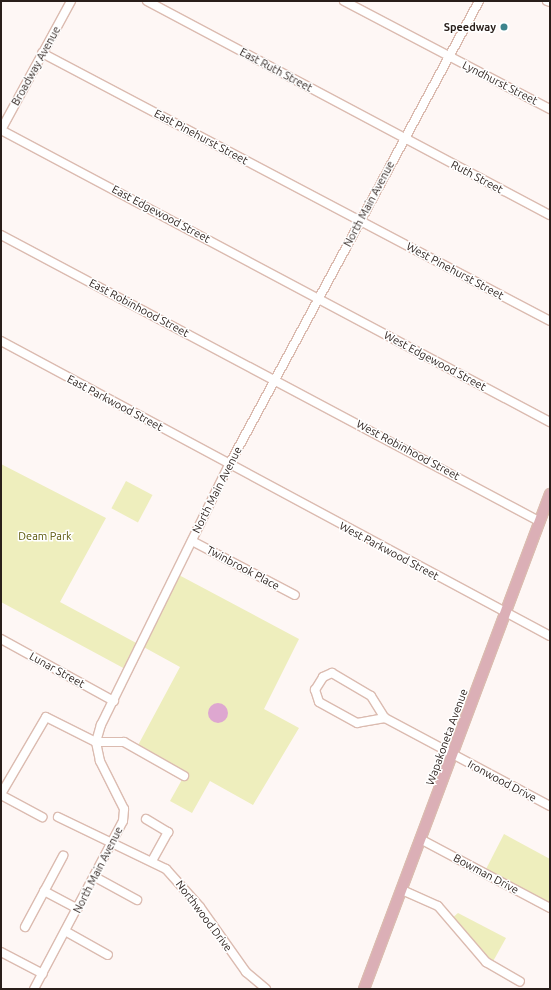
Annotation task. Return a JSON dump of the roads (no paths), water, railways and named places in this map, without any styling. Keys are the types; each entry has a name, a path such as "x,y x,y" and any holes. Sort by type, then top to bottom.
{"main road":[{"name":"Wapakoneta Avenue","path":"364,989 422,840 539,520 550,494"}],"street":[{"name":"Broadway Avenue","path":"1,130 71,1"},
{"name":"East Ruth Street","path":"147,1 405,139"},
{"name":"Lyndhurst Street","path":"344,1 550,109"},
{"name":"North Main Avenue","path":"34,989 112,845 124,809 100,761 96,742 114,700 173,576 229,465 277,380 360,220 480,1"},
{"name":"East Pinehurst Street","path":"42,53 360,220"},
{"name":"East Edgewood Street","path":"1,130 320,299"},
{"name":"Ruth Street","path":"405,139 550,215"},
{"name":"West Pinehurst Street","path":"360,220 550,321"},
{"name":"East Robinhood Street","path":"1,235 277,380"},
{"name":"West Edgewood Street","path":"320,299 550,422"},
{"name":"East Parkwood Street","path":"1,341 229,465"},
{"name":"West Robinhood Street","path":"277,380 539,520"},
{"name":"West Parkwood Street","path":"229,465 550,636"},
{"name":"Twinbrook Place","path":"192,541 295,595"},
{"name":"Lunar Street","path":"1,639 114,700"},
{"path":"332,673 371,696 385,718 356,723 319,702 315,690 323,677 332,673"},
{"path":"42,817 1,795 46,717 96,742 124,742 184,776"},
{"name":"Ironwood Drive","path":"385,718 550,806"},
{"name":"Northwood Drive","path":"58,817 112,845 152,861 178,880 246,972 266,989"},
{"path":"146,819 168,832 152,861"},
{"name":"Bowman Drive","path":"422,840 550,908"},
{"path":"25,927 63,856"},
{"path":"95,877 137,900"},
{"path":"402,890 438,906 486,962 520,982"},
{"path":"44,891 78,909"},
{"path":"65,931 108,955"},
{"path":"1,952 43,974"}],"place":[{"name":"Speedway","path":"504,27"}],"park label":[{"name":"Deam Park","path":"45,536"}]}
